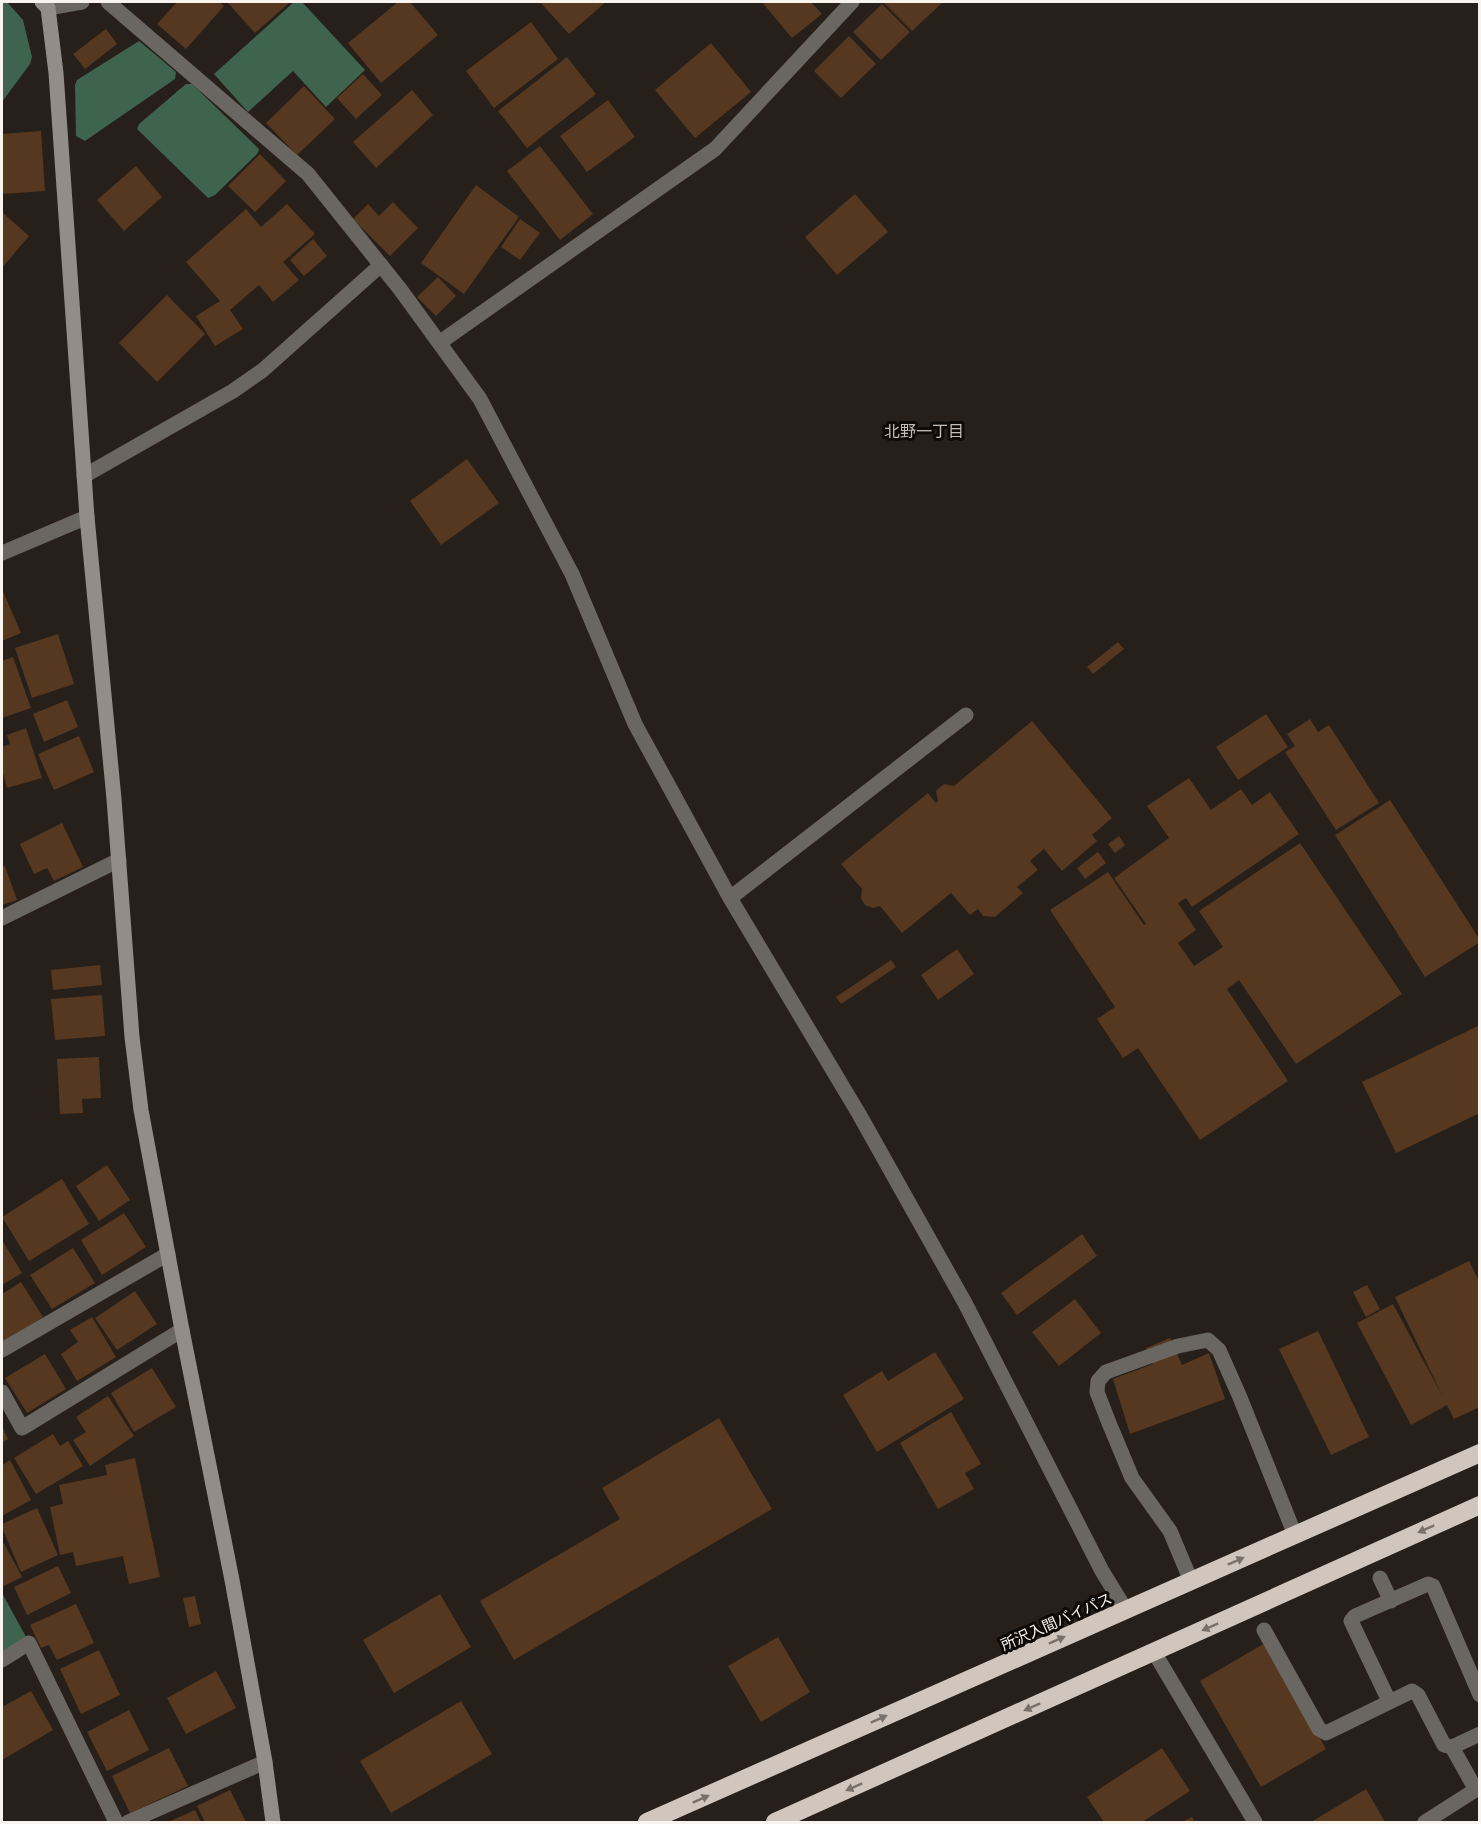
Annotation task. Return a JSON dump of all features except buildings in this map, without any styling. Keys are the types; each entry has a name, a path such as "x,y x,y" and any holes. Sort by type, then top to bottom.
{"highway":[{"name":"所沢入間バイパス","path":"647,1822 1479,1453"},
{"path":"775,1822 1479,1505"}],"street":[{"path":"82,2 45,5 56,73 87,517 119,860 132,1037 168,1254 232,1580 265,1762 273,1822"},
{"path":"108,2 308,174 381,265 480,399 572,574 635,724 730,898 853,1104 965,1303 1102,1571 1126,1610"},
{"path":"439,343 715,149 852,2"},
{"path":"84,476 234,392 263,370 381,265"},
{"path":"2,553 87,517"},
{"path":"730,898 966,715"},
{"path":"2,918 119,860"},
{"path":"2,1350 168,1254"},
{"path":"2,1392 22,1428 182,1330"},
{"path":"1191,1581 1170,1531 1132,1478 1109,1423 1097,1392 1098,1381 1106,1372 1178,1346 1208,1340 1219,1350 1295,1535"},
{"path":"1380,1578 1391,1601"},
{"path":"1389,1701 1351,1621 1355,1616 1428,1584 1433,1586 1479,1695"},
{"path":"1264,1630 1319,1729 1326,1733 1412,1691 1418,1695 1444,1745 1452,1747 1479,1734"},
{"path":"2,1660 29,1643 116,1822"},
{"path":"1154,1652 1255,1822"},
{"path":"1425,1822 1478,1789 1452,1747"},
{"path":"128,1822 265,1762"}],"green space":[{"path":"2,2 7,2 23,20 32,57 30,64 2,102"},
{"path":"294,2 302,2 365,70 326,107 293,71 248,112 214,74"},
{"path":"139,41 176,72 175,79 85,141 76,136 75,85 77,80"},
{"path":"186,84 192,84 259,149 258,153 215,195 208,198 137,129 139,124"},
{"path":"2,1593 31,1646 2,1662"}],"district":[{"name":"北野一丁目","path":"924,430"}]}
